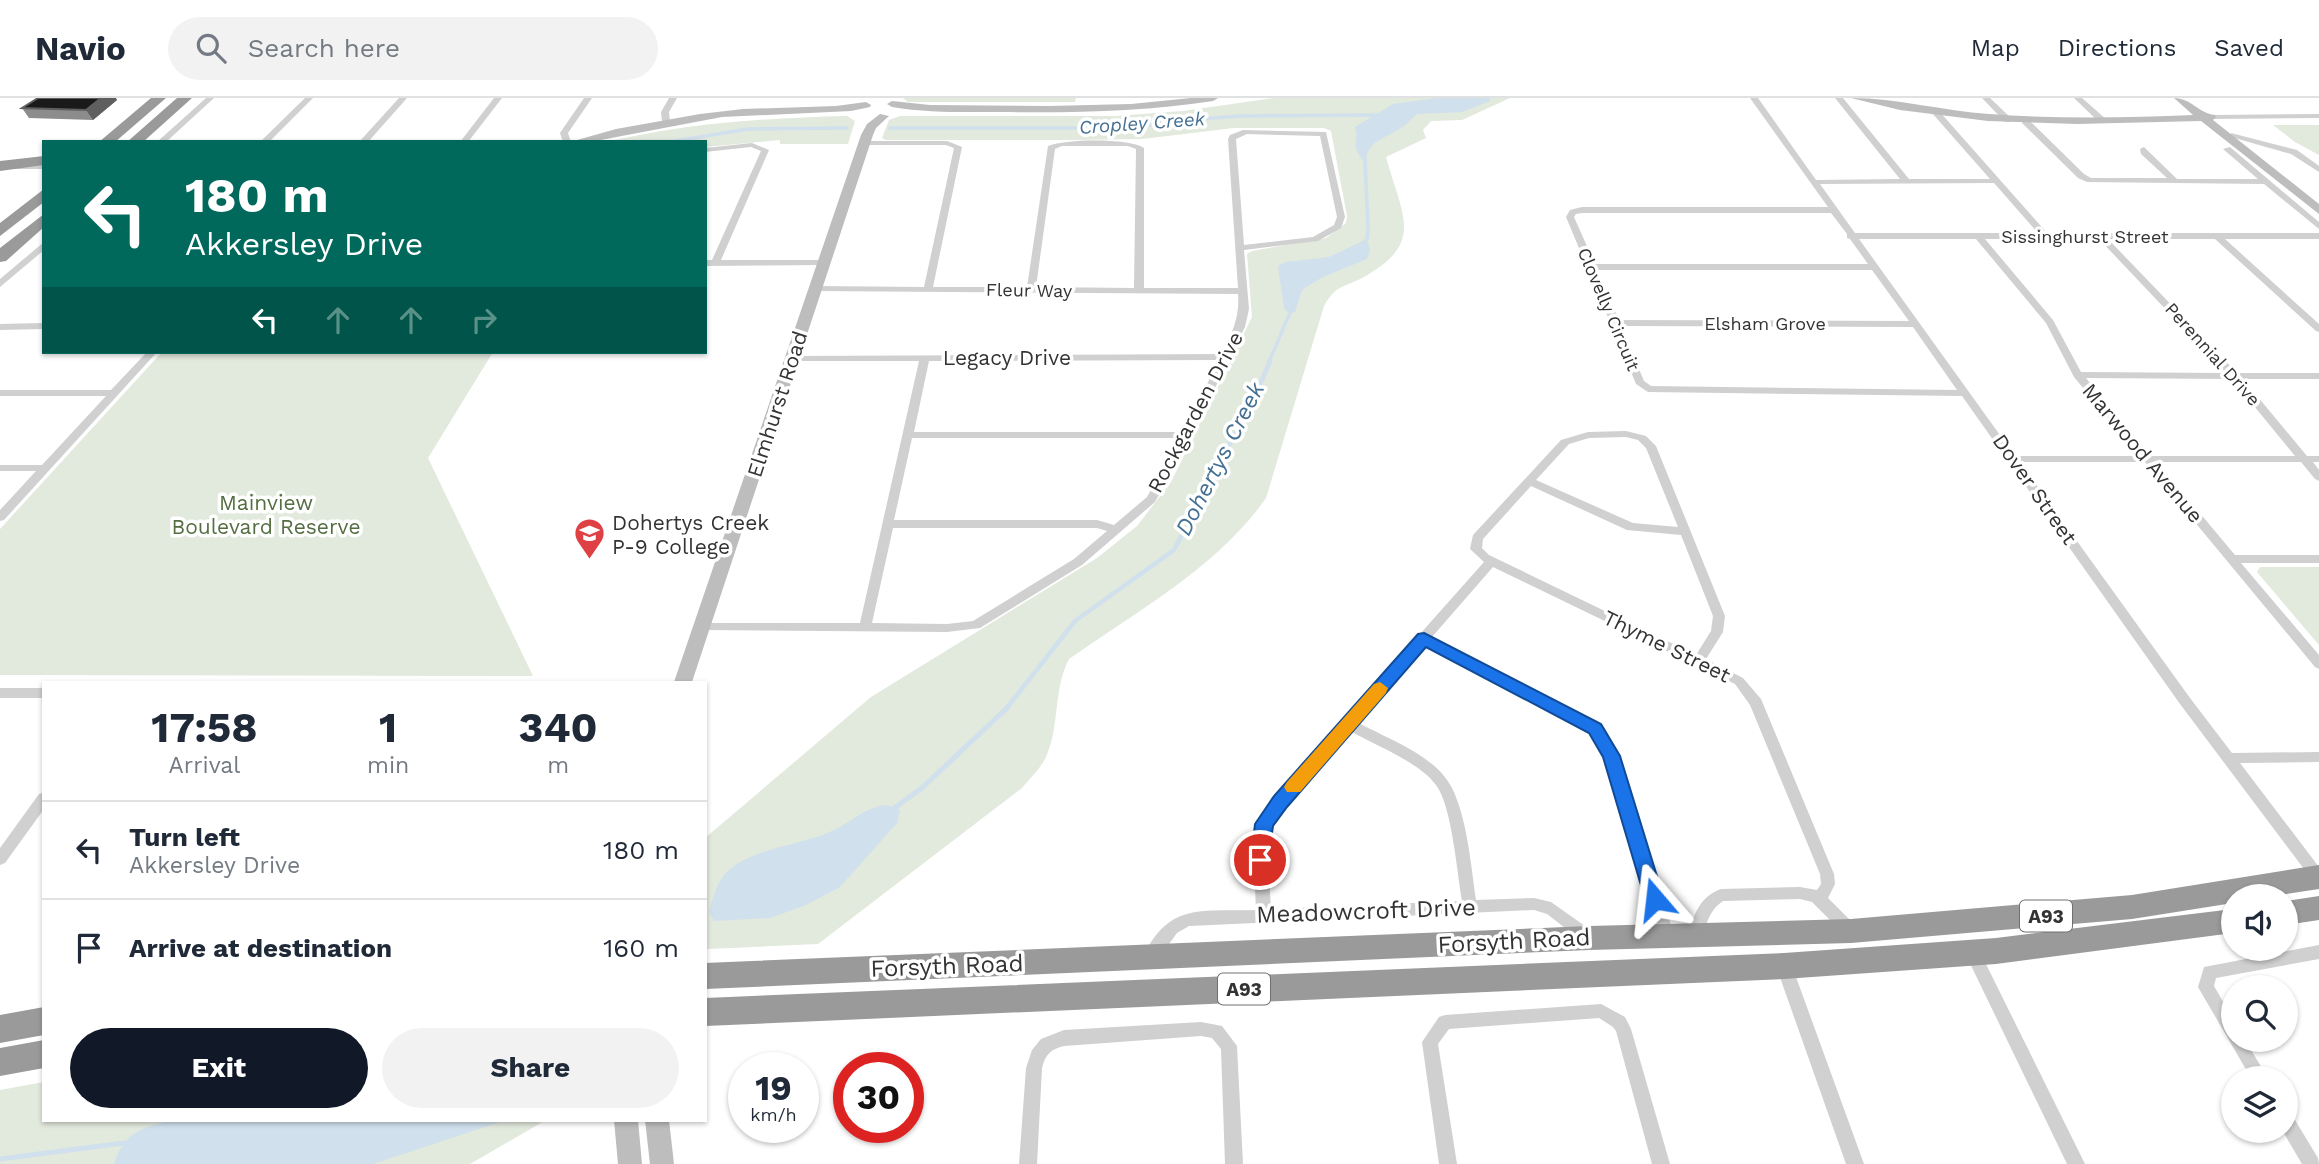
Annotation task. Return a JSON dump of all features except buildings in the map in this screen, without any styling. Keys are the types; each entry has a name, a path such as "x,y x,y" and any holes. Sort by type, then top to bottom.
{"highway":[{"path":"108,140 159,98"},
{"path":"136,140 185,98"},
{"path":"0,166 42,160"},
{"path":"0,231 42,196"},
{"path":"0,257 42,221"},
{"name":"Forsyth Road","path":"707,976 1589,937 1851,932 2132,907 2319,877"},
{"path":"2298,911 2319,908"},
{"name":"Forsyth Road","path":"707,1012 1784,966 1972,953 2149,934 2221,923"},
{"path":"1961,924 1972,953"},
{"path":"1772,934 1784,966"},
{"path":"0,1028 42,1021"},
{"path":"0,1062 42,1054"}],"street":[{"path":"162,140 210,98"},
{"path":"266,140 309,98"},
{"path":"365,140 403,98"},
{"path":"466,140 498,98"},
{"path":"566,140 564,133 588,98"},
{"path":"666,122 665,112 673,98"},
{"path":"584,140 666,122 751,112 841,109 867,115 889,107 1060,109 1213,98"},
{"name":"Dover Street","path":"1754,98 1850,236 1967,393 2228,758 2319,877"},
{"path":"1839,98 1907,181"},
{"path":"1856,98 1936,113 2025,121 2319,118"},
{"path":"1895,98 1903,108"},
{"path":"1986,98 2008,120"},
{"path":"2078,98 2103,121"},
{"path":"2179,98 2234,135 2268,174 2319,210"},
{"path":"2188,98 2319,226"},
{"path":"867,115 889,107"},
{"path":"1936,113 2045,236"},
{"name":"Elmhurst Road","path":"683,681 865,144 867,115"},
{"path":"2025,121 2085,178 2099,182 2176,182 2268,174"},
{"name":"Rockgarden Drive","path":"703,627 953,628 976,625 1078,562 1151,499 1187,435 1243,318 1232,139 1237,134 1323,134 1341,217 1334,231 1315,239 1240,248"},
{"path":"2234,135 2294,152 2319,170"},
{"path":"865,144 947,144 958,147 928,288"},
{"path":"1031,290 1051,148 1061,144 1129,144 1140,148 1139,290"},
{"path":"707,150 752,145 765,150 710,263 824,263"},
{"path":"2144,149 2176,182"},
{"path":"2227,149 2319,205"},
{"path":"0,166 42,167"},
{"path":"0,173 42,173"},
{"path":"1813,181 1997,181"},
{"name":"Clovelly Circuit","path":"1833,211 1577,210 1570,217 1640,383 1654,391 1967,393"},
{"name":"Sissinghurst Street","path":"1850,236 2319,236"},
{"name":"Marwood Avenue","path":"1978,236 2050,322 2078,375 2319,664"},
{"name":"Perennial Drive","path":"2101,236 2235,376 2319,477"},
{"path":"2217,236 2319,329"},
{"path":"0,284 42,247"},
{"path":"1591,267 1873,267"},
{"name":"Fleur Way","path":"815,289 1243,290"},
{"name":"Elsham Grove","path":"1615,323 1915,324"},
{"path":"0,327 42,326"},
{"path":"0,517 150,354"},
{"path":"865,628 925,357"},
{"name":"Legacy Drive","path":"792,358 1223,357"},
{"path":"2078,375 2319,376"},
{"path":"0,393 114,393"},
{"path":"1264,915 1259,844 1264,824 1492,561 1476,549 1477,538 1565,442 1575,438 1626,434 1642,438 1651,446 1720,626 1698,661"},
{"path":"908,435 1187,435"},
{"path":"2014,459 2319,459"},
{"path":"0,468 44,468"},
{"path":"1528,481 1631,527 1686,532"},
{"path":"888,524 1089,523 1117,530"},
{"path":"2231,559 2319,559"},
{"name":"Thyme Street","path":"1492,561 1739,681 1756,703 1827,874 1828,884 1820,899"},
{"path":"1424,638 1595,728 1611,756 1667,935"},
{"path":"0,694 42,693"},
{"path":"1349,724 1442,781 1455,820 1470,907"},
{"path":"2228,758 2319,757"},
{"path":"0,859 42,802"},
{"path":"1695,935 1703,910 1711,899 1721,895 1800,893 1820,899 1851,932"},
{"name":"Meadowcroft Drive","path":"1151,957 1169,930 1180,920 1264,915 1542,905 1551,908 1589,937"},
{"path":"2221,1013 2206,987 2206,976 2214,970 2319,952"},
{"path":"1972,953 2076,1164"},
{"path":"1784,966 1855,1164"},
{"path":"1448,1164 1430,1042 1445,1022 1601,1011 1619,1022 1623,1029 1661,1164"},
{"path":"1028,1164 1034,1068 1037,1054 1044,1044 1063,1038 1201,1029 1216,1031 1229,1046 1234,1164"},
{"path":"626,1122 630,1164"},
{"path":"657,1122 662,1164"},
{"path":"2298,1141 2312,1164"}],"green space":[{"path":"903,98 1076,98 1075,102 908,102"},
{"path":"1274,98 1510,98 1462,120 1431,121 1423,130 1426,138 1386,157 1402,212 1402,240 1395,253 1382,265 1336,291 1324,306 1266,498 1247,523 1201,566 1069,659 1061,683 1046,757 1022,788 818,944 707,949 707,836 871,697 1097,558 1137,526 1171,482 1252,317 1247,254 1326,238 1346,223 1347,216 1331,131 1324,128 1234,128 1142,139 886,140 882,138 889,120 900,116 1116,116 1183,111"},
{"path":"847,116 855,121 848,144 780,144 780,140 707,147 707,140 617,140 667,130 787,118"},
{"path":"2273,125 2319,125 2319,155 2295,142"},
{"name":"Mainview Boulevard Reserve","path":"160,354 492,354 428,458 533,676 0,675 0,529"},
{"path":"2260,567 2319,567 2319,645 2257,572"},
{"path":"42,1082 42,1122 543,1122 470,1164 0,1164 0,1090"}],"water":[{"path":"1438,98 1489,98 1490,101 1462,112 1417,114 1403,127 1374,143 1367,153 1366,164 1356,148 1355,127 1393,104"},
{"path":"1367,239 1370,250 1367,259 1321,278 1302,290 1295,312 1289,314 1284,308 1278,266 1286,262 1329,257"},
{"path":"887,805 900,810 897,823 840,887 806,905 770,918 714,921 709,912 712,900 719,883 730,869 755,855 827,833 868,810"},
{"path":"165,1122 500,1122 373,1164 114,1164 128,1139"}],"waterway":[{"name":"Cropley Creek","path":"890,128 1131,128 1180,120 1243,116 1378,115"},
{"name":"Cropley Creek","path":"681,140 748,129 847,128"},
{"name":"Dohertys Creek","path":"1363,243 1367,239 1368,228 1365,159"},
{"name":"Dohertys Creek","path":"1269,362 1291,310"},
{"name":"Dohertys Creek","path":"1006,709 1075,621 1174,550 1255,396 1270,361"},
{"name":"Dohertys Creek","path":"893,809 923,787 1006,709"},
{"name":"Dohertys Creek","path":"0,1159 124,1143"}],"slow traffic":[{"path":"1293,787 1380,688"}],"place":[{"name":"Dohertys Creek P-9 College","path":"589,561"}],"route":[{"path":"1260,860 1259,844 1264,824 1280,801 1424,638 1595,728 1611,756 1655,899"}]}
